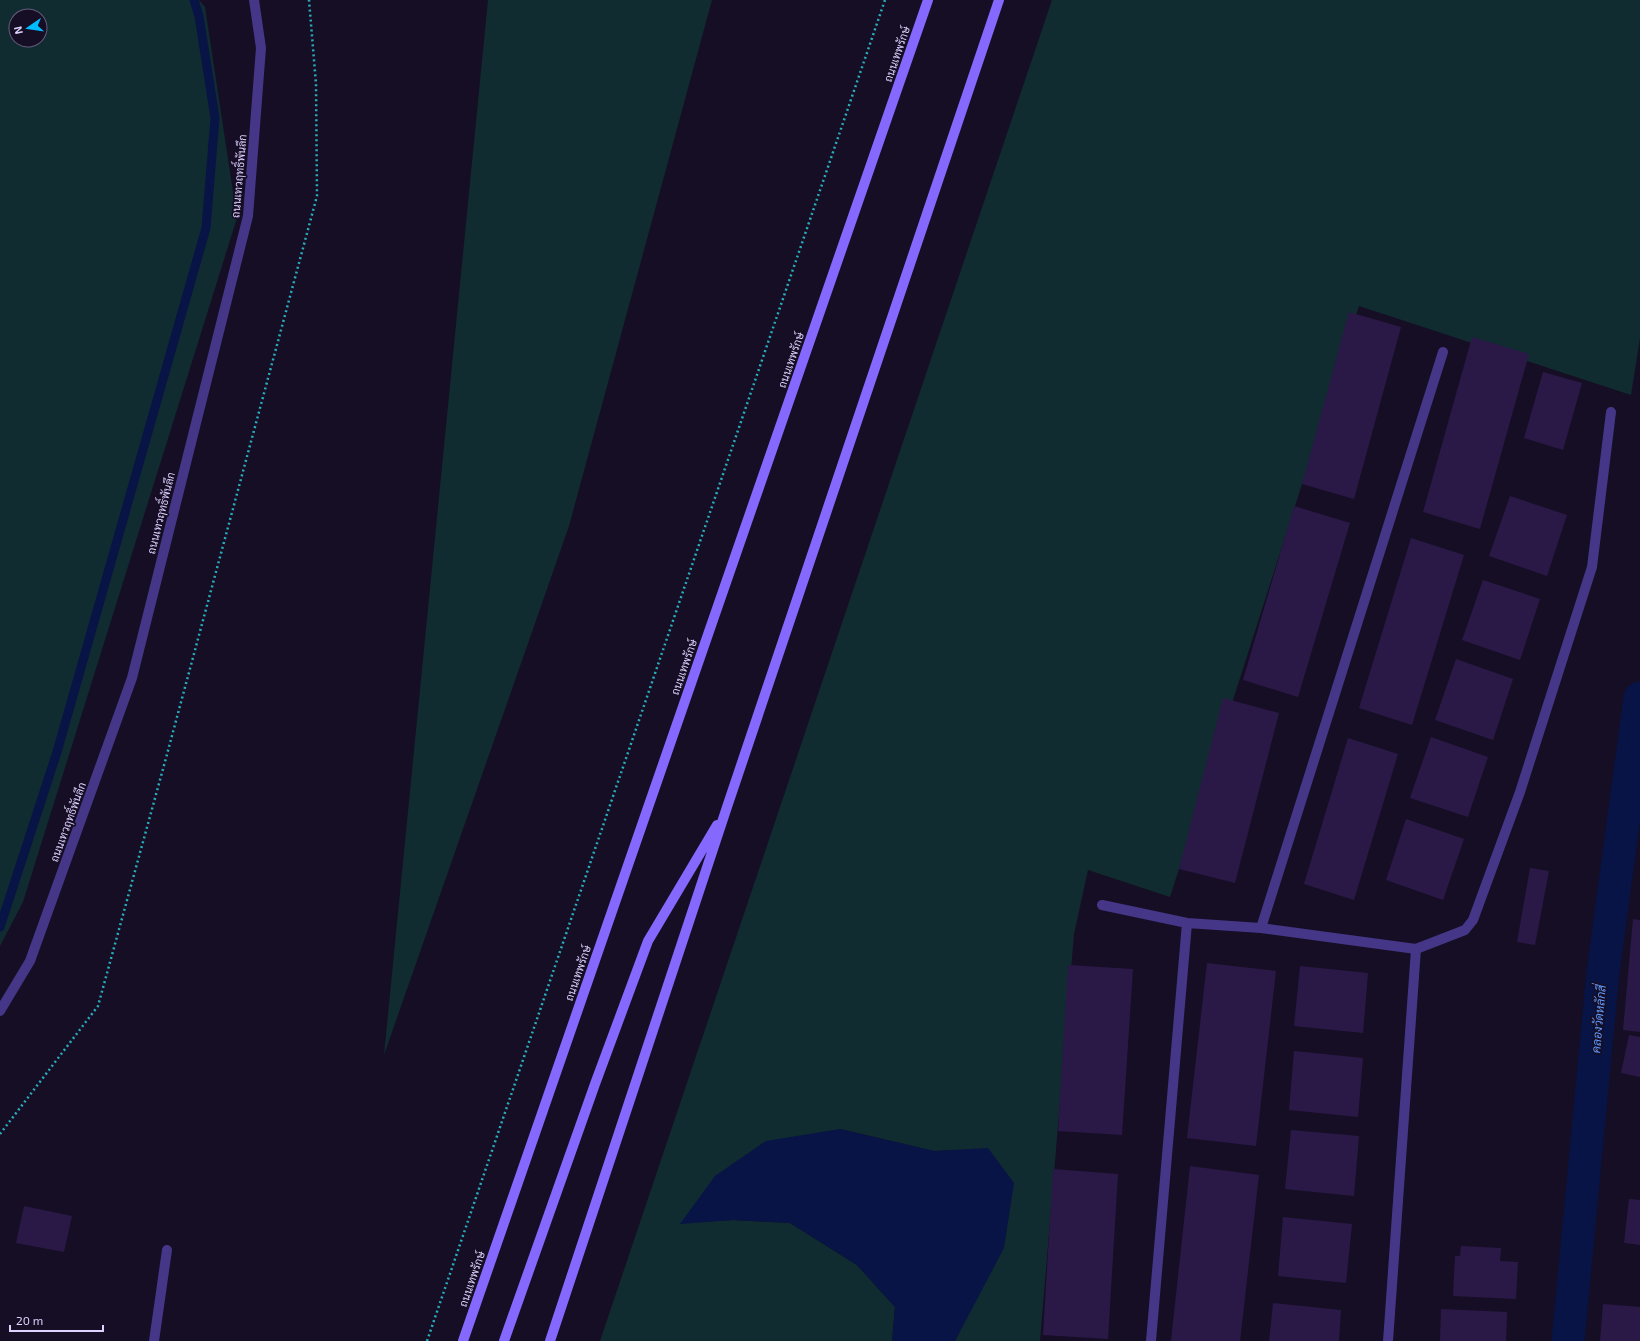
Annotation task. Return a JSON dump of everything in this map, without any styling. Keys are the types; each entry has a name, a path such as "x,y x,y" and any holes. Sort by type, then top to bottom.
{"main road":[{"name":"ถนนเทพรักษ์","path":"463,1341 928,0"},
{"path":"550,1341 727,807 999,0"},
{"path":"504,1341 595,1084 648,941 727,807"}],"street":[{"name":"ถนนเทวฤทธิ์พันลึก","path":"0,1011 30,961 132,678 248,216 261,48 254,0"},
{"path":"1261,928 1443,352"},
{"path":"1102,905 1187,923 1261,928 1416,949 1465,930 1473,920 1520,792 1592,567 1611,412"},
{"path":"1151,1341 1187,923"},
{"path":"1388,1341 1416,949"},
{"path":"154,1341 167,1250"}],"path":[{"path":"0,1134 98,1006 166,758 317,196 316,84 309,0"},
{"path":"427,1341 885,0"}],"green space":[{"path":"0,0 199,0 205,7 237,218 23,902 0,946"},
{"path":"488,0 712,0 569,526 384,1055"},
{"path":"1052,0 1640,0 1640,338 1631,395 1359,306 1170,897 1088,870 1074,934 1040,1341 955,1341 960,1331 988,1149 934,1151 840,1129 681,1223 733,1220 790,1223 857,1265 895,1307 892,1341 600,1341"}],"shaded area":[{"path":"840,1129 934,1151 988,1148 1014,1183 1004,1248 955,1341 892,1341 895,1307 857,1265 790,1223 733,1220 680,1224 715,1176 766,1141"}],"building":[{"path":"1349,312 1401,327 1354,499 1302,484"},
{"path":"1472,337 1529,354 1480,529 1423,512"},
{"path":"1543,372 1582,383 1563,450 1524,438"},
{"path":"1510,496 1567,515 1547,576 1489,556"},
{"path":"1294,506 1350,523 1298,697 1243,680"},
{"path":"1411,538 1464,555 1412,725 1359,708"},
{"path":"1483,580 1540,599 1520,660 1462,640"},
{"path":"1456,659 1513,679 1493,740 1435,720"},
{"path":"1223,698 1279,713 1235,883 1179,869"},
{"path":"1431,737 1488,757 1468,817 1410,798"},
{"path":"1348,738 1398,754 1354,900 1304,884"},
{"path":"1406,819 1464,839 1443,900 1386,880"},
{"path":"1530,868 1549,871 1535,945 1517,942"},
{"path":"1633,919 1640,920 1640,1032 1623,1030"},
{"path":"1207,963 1276,971 1256,1146 1187,1138"},
{"path":"1068,965 1133,969 1122,1135 1058,1131"},
{"path":"1300,966 1368,973 1363,1033 1294,1026"},
{"path":"1629,1035 1640,1037 1640,1077 1621,1073"},
{"path":"1294,1051 1363,1058 1358,1117 1289,1110"},
{"path":"1291,1130 1359,1136 1354,1196 1285,1189"},
{"path":"1190,1166 1259,1175 1240,1341 1171,1341"},
{"path":"1053,1169 1118,1174 1108,1339 1043,1335"},
{"path":"1629,1199 1640,1200 1640,1245 1624,1243"},
{"path":"24,1206 72,1216 64,1252 16,1243"},
{"path":"1283,1217 1352,1224 1346,1283 1278,1276"},
{"path":"1461,1246 1501,1248 1500,1261 1518,1262 1516,1299 1453,1296 1455,1256 1460,1256"},
{"path":"1273,1303 1341,1310 1339,1341 1269,1341"},
{"path":"1603,1304 1640,1307 1640,1341 1600,1341"},
{"path":"1441,1309 1507,1312 1506,1341 1440,1341"}],"waterway":[{"path":"0,927 57,752 206,228 215,118 199,16 194,0"},
{"name":"คลองวัดหลักสี่","path":"1568,1341 1603,972 1640,698"}]}
